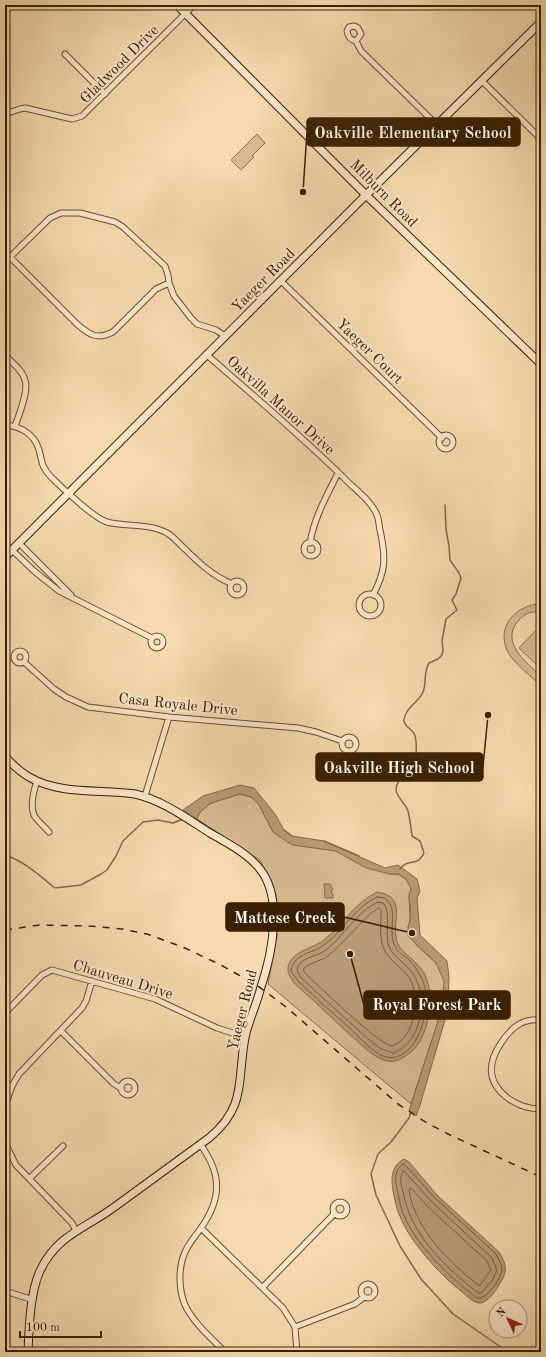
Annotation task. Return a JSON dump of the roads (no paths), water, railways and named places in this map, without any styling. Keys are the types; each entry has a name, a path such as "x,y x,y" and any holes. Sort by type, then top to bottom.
{"street":[{"name":"Milburn Road","path":"177,5 366,195 541,364"},
{"name":"Gladwood Drive","path":"5,114 25,108 72,119 86,114 194,5"},
{"name":"Yaeger Road","path":"5,557 541,22"},
{"path":"356,41 361,51 438,125"},
{"path":"65,54 105,94"},
{"path":"482,81 541,138"},
{"path":"10,257 50,218 61,213 80,213 115,222 123,227 165,266 168,276 168,283 174,296 197,324 216,330 225,336"},
{"path":"5,252 78,325 91,335 106,335 113,332 156,289 168,283"},
{"name":"Yaeger Court","path":"281,281 442,438"},
{"name":"Oakvilla Manor Drive","path":"207,354 278,417 370,504 378,516 383,542 384,558 384,570 373,595"},
{"path":"5,355 20,370 26,381 24,401 15,426"},
{"path":"5,425 15,426 31,435 38,447 41,464 50,476 95,517 106,522 150,527 168,533 206,569 218,578 230,584"},
{"path":"310,543 318,515 338,473"},
{"path":"19,543 74,598"},
{"path":"12,550 60,591 142,635 152,638"},
{"path":"373,595 380,600 381,607 377,613 371,616 364,614 360,608 360,601 364,596 373,595"},
{"name":"Casa Royale Drive","path":"24,662 54,689 66,697 88,707 168,717 298,728 316,732 342,741"},
{"path":"145,796 168,717"},
{"name":"Yaeger Road","path":"5,757 21,771 37,781 67,788 124,792 145,796 192,822 251,859 264,874 270,886 274,911 274,922 268,963 245,1037 235,1106 224,1124 200,1144 100,1218 76,1231 60,1243 44,1264 38,1277 33,1300 28,1352"},
{"path":"37,781 33,797 33,811 35,816 49,832"},
{"name":"Chauveau Drive","path":"5,1013 42,975 52,970 155,999 217,1028 245,1037"},
{"path":"5,1106 12,1086 19,1074 84,1005 92,981"},
{"path":"541,1020 526,1020 507,1034 494,1054 491,1065 494,1083 504,1095 518,1105 528,1108 541,1109"},
{"path":"61,1031 114,1084 121,1088"},
{"path":"5,1136 7,1147 16,1165 72,1223 76,1231"},
{"path":"200,1144 213,1165 218,1190 212,1211 184,1254 180,1278 181,1292 186,1306 191,1314 223,1352"},
{"path":"30,1178 63,1146"},
{"path":"263,1287 335,1213"},
{"path":"201,1228 283,1308 294,1327 297,1352"},
{"path":"5,1291 33,1300"},
{"path":"294,1327 355,1304 364,1297"}],"water":[{"path":"240,785 254,788 275,814 284,830 292,836 324,841 385,868 398,865 417,879 420,891 417,898 420,935 447,961 449,977 448,1010 416,1116 409,1111 441,1012 444,981 436,963 408,936 411,913 409,896 411,888 406,879 398,874 390,874 366,868 336,851 292,845 273,832 258,803 251,797 240,794 211,803 199,813 197,819 183,810 203,796"},
{"path":"324,884 330,884 333,890 331,892 333,894 333,898 325,898"},
{"path":"377,892 387,895 393,899 396,905 396,936 398,944 424,973 430,994 428,1020 420,1041 416,1047 404,1057 395,1061 387,1061 370,1052 295,984 288,972 288,966 295,956 324,940 355,908"},
{"path":"404,1159 409,1162 437,1195 499,1252 505,1265 504,1276 495,1291 486,1301 477,1303 453,1285 435,1267 417,1246 410,1235 399,1214 393,1191 393,1173 394,1169"}],"waterway":[{"path":"400,869 403,865 419,860 424,853 420,841 412,836 408,811 398,796 396,790 398,782 413,763 416,753 416,741 414,734 406,725 404,720 409,709 423,692 426,670 429,663 438,659 442,655 442,641 446,619 457,610 452,600 456,594 461,578 450,560 445,505"},
{"path":"5,855 19,861 55,888 81,885 107,870 123,841 143,822 158,820 173,823 183,819"},
{"path":"284,830 292,836"},
{"path":"324,841 359,856"},
{"path":"411,1112 409,1118 391,1142 378,1154 371,1174 376,1195 400,1246 421,1279 453,1314 508,1352"}],"railway":[{"path":"5,930 39,925 89,926 122,929 147,934 185,948 221,965 258,986 286,1007 398,1104 427,1123 541,1177"}],"place":[{"name":"Oakville Elementary School","path":"303,192"},
{"name":"Oakville High School","path":"488,715"},
{"name":"Mattese Creek","path":"412,933"},
{"name":"Royal Forest Park","path":"350,954"}]}
